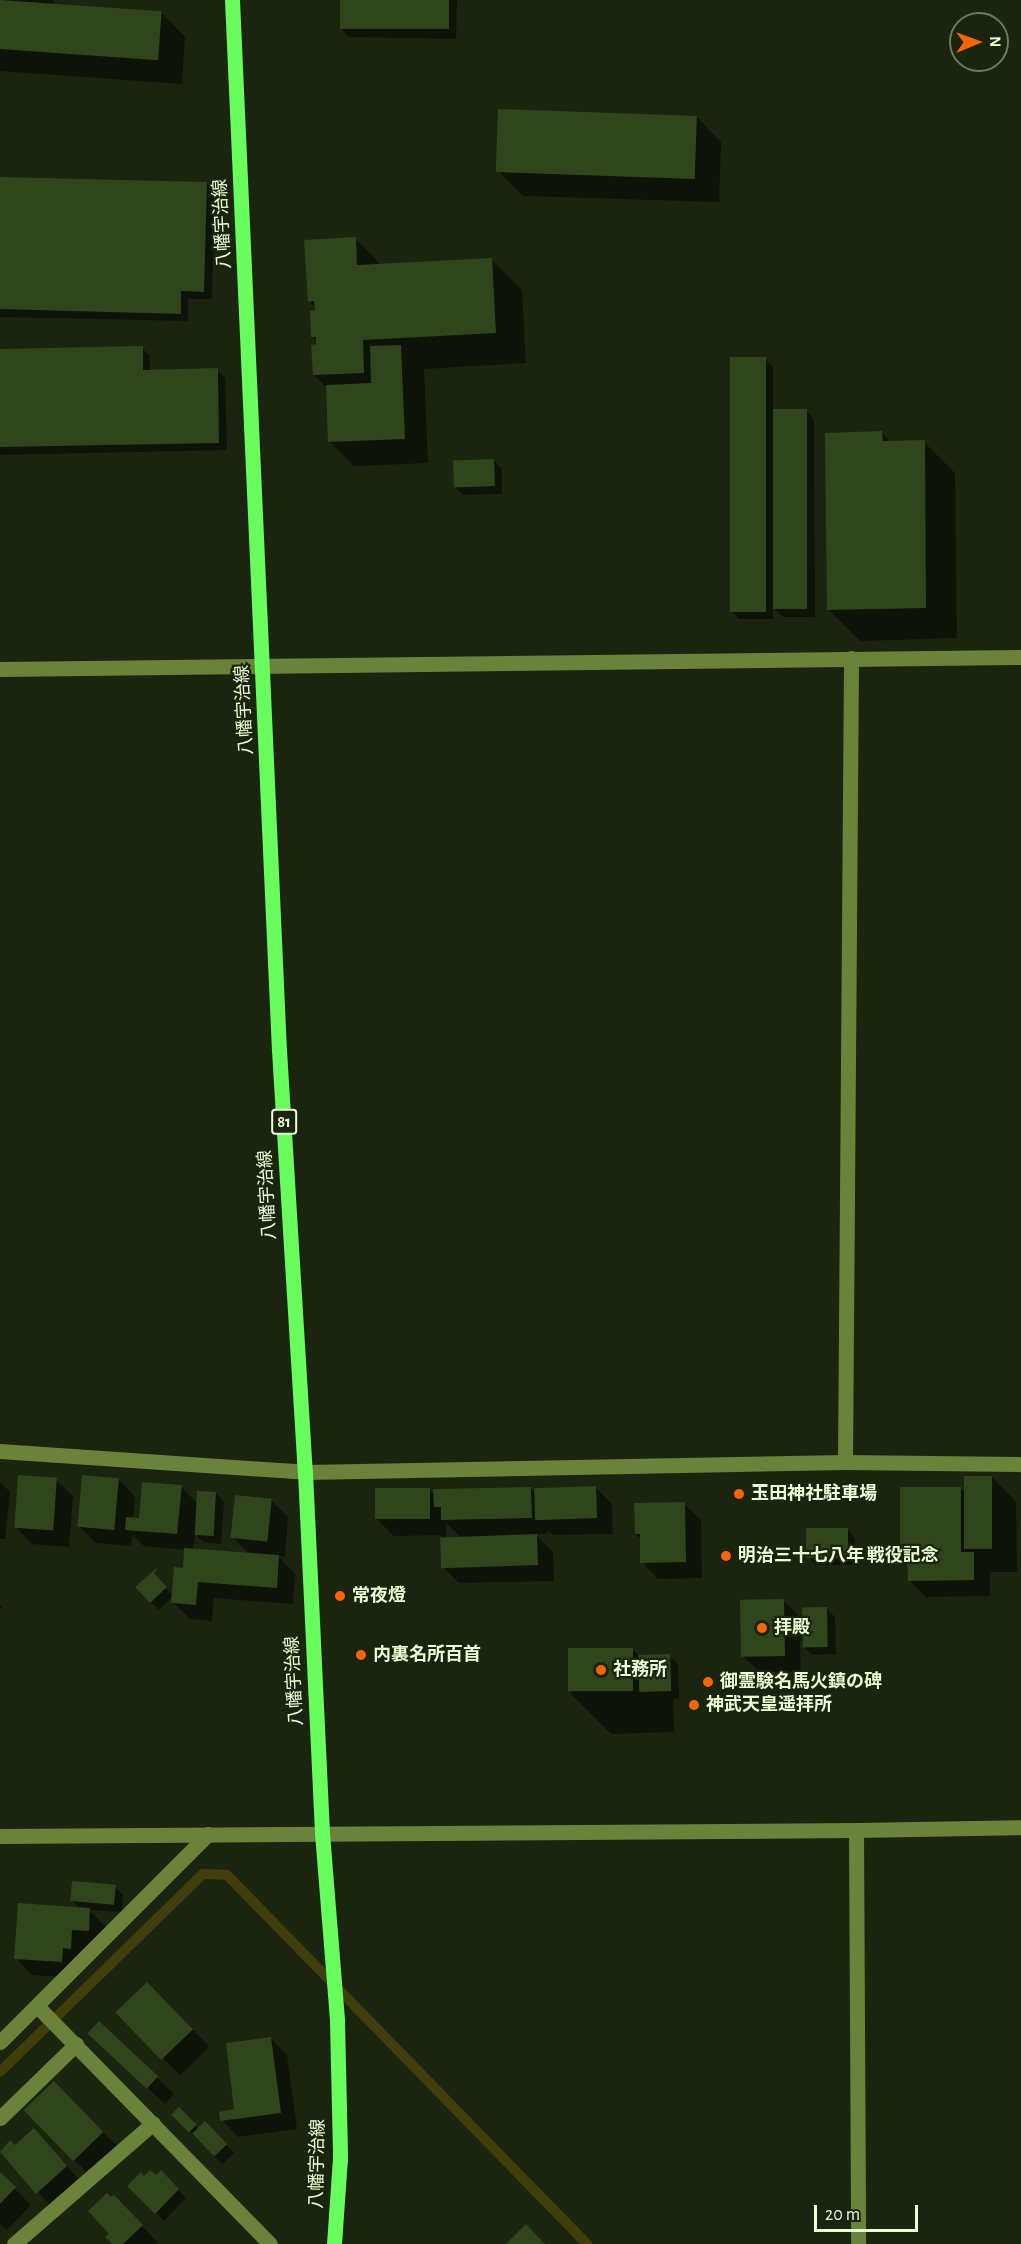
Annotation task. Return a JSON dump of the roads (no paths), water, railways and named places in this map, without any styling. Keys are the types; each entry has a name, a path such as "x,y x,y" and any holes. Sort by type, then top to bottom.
{"main road":[{"name":"八幡宇治線","path":"232,0 279,1050 304,1472 322,1833 337,2021 340,2158 334,2244"}],"street":[{"path":"0,669 262,668 1021,657"},
{"path":"845,1462 851,658"},
{"path":"0,1451 304,1472 845,1462 1021,1464"},
{"path":"0,1836 1021,1827"},
{"path":"856,1830 858,2244"},
{"path":"0,2042 42,2011 208,1834"},
{"path":"42,2011 270,2244"},
{"path":"0,2118 73,2041"},
{"path":"14,2244 153,2123"}],"waterway":[{"path":"0,2072 203,1874 227,1875 587,2244"}],"place":[{"name":"玉田神社駐車場","path":"739,1494"},
{"name":"明治三十七八年 戦役記念","path":"726,1556"},
{"name":"常夜燈","path":"340,1596"},
{"name":"拝殿","path":"762,1628"},
{"name":"内裏名所百首","path":"361,1655"},
{"name":"社務所","path":"601,1670"},
{"name":"御霊験名馬火鎮の碑","path":"708,1682"},
{"name":"神武天皇遥拝所","path":"694,1705"}]}
